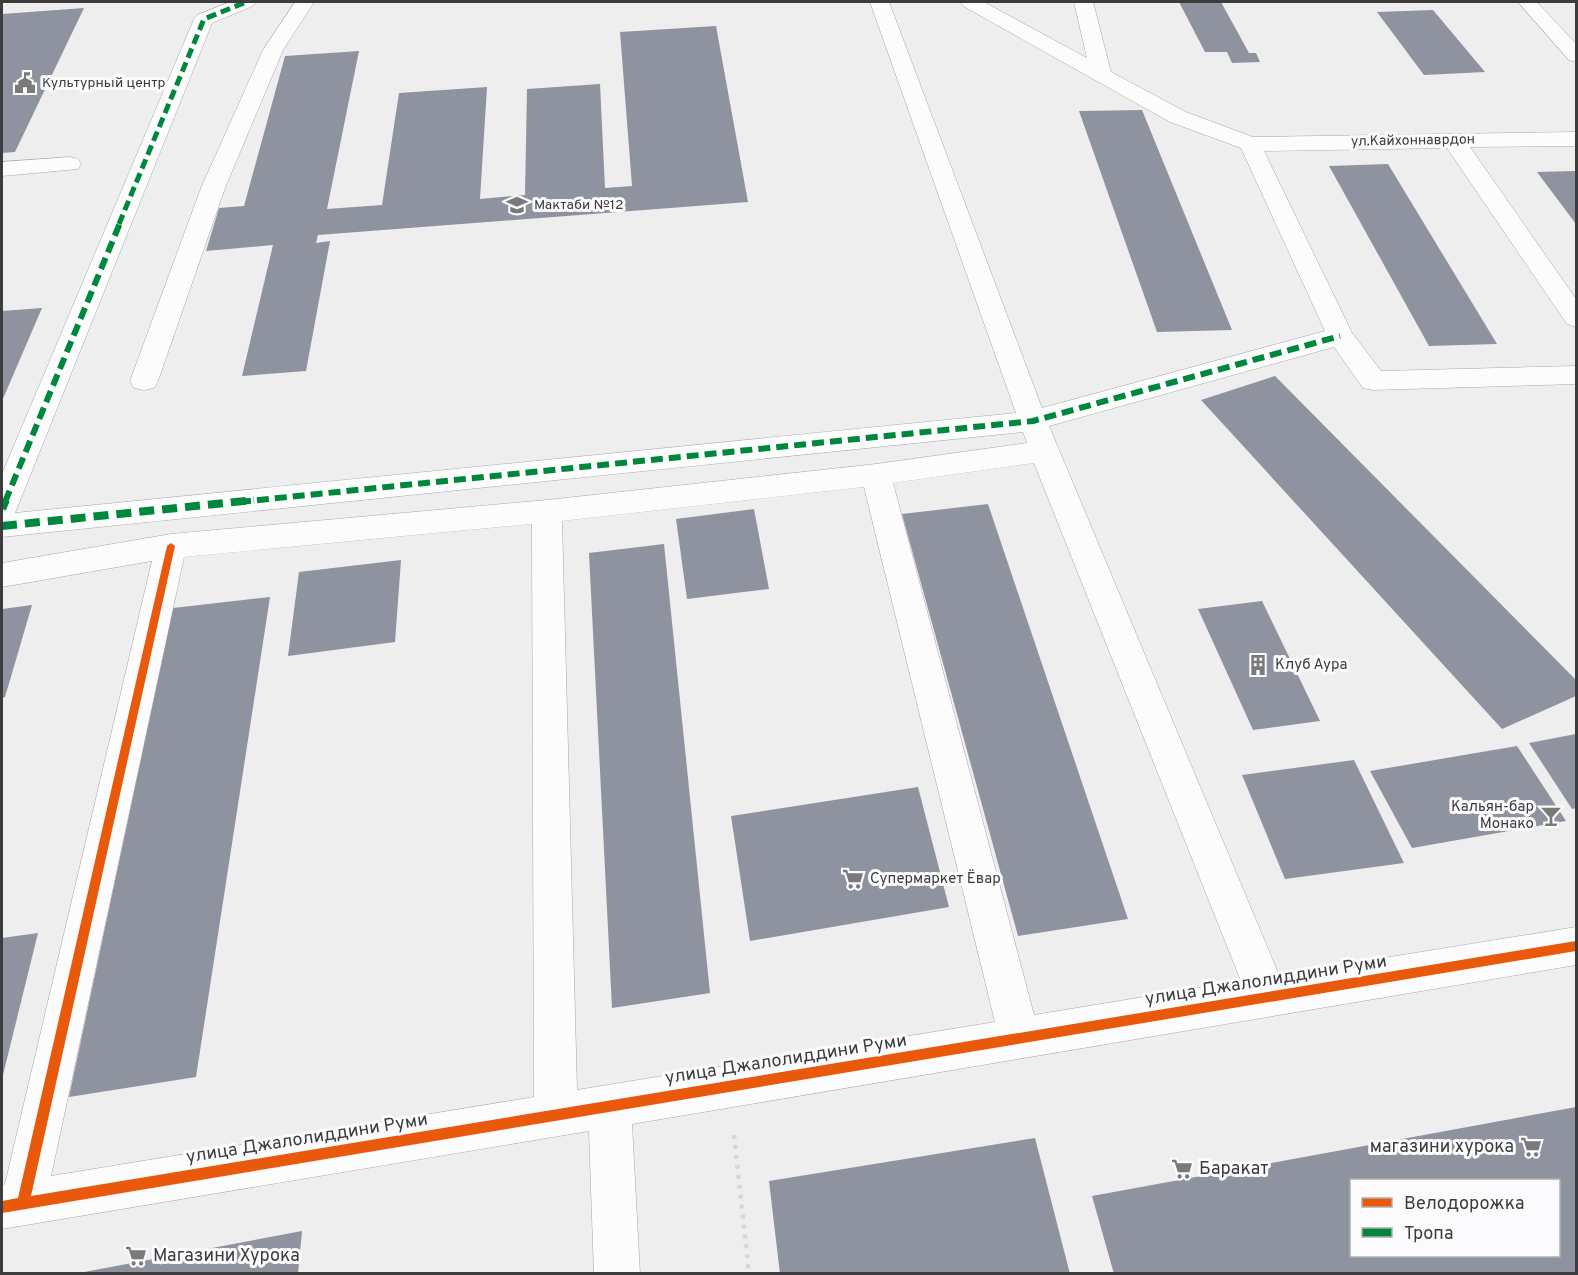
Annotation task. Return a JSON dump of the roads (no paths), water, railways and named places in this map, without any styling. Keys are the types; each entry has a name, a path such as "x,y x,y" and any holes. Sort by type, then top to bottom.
{"street":[{"path":"2,508 204,20 246,2"},
{"path":"144,381 213,189 273,50 304,2"},
{"path":"879,2 1044,451 1268,997"},
{"path":"970,2 1178,117 1250,144 1340,336 1373,381 1576,375"},
{"path":"1084,2 1102,76"},
{"path":"1527,2 1576,56"},
{"name":"ул.Кайхоннаврдон","path":"1250,144 1576,139"},
{"path":"1454,141 1576,318"},
{"path":"2,169 70,164"},
{"path":"2,526 1033,421 1340,336"},
{"path":"2,575 171,546 547,511 876,475 1044,451"},
{"path":"876,475 1020,1039"},
{"path":"547,511 556,1115"},
{"path":"12,1205 171,546"},
{"name":"улица Джалолиддини Руми","path":"12,1205 1576,946"},
{"path":"610,1106 617,1274"}],"place":[{"name":"Культурный центр","path":"25,83"},
{"name":"Мактаби №12","path":"517,205"},
{"name":"Клуб Аура","path":"1258,665"},
{"name":"Кальян-бар Монако","path":"1551,816"},
{"name":"Супермаркет Ёвар","path":"853,879"},
{"name":"магазини хурока","path":"1531,1147"},
{"name":"Баракат","path":"1182,1169"},
{"name":"Магазини Хурока","path":"136,1256"}]}
